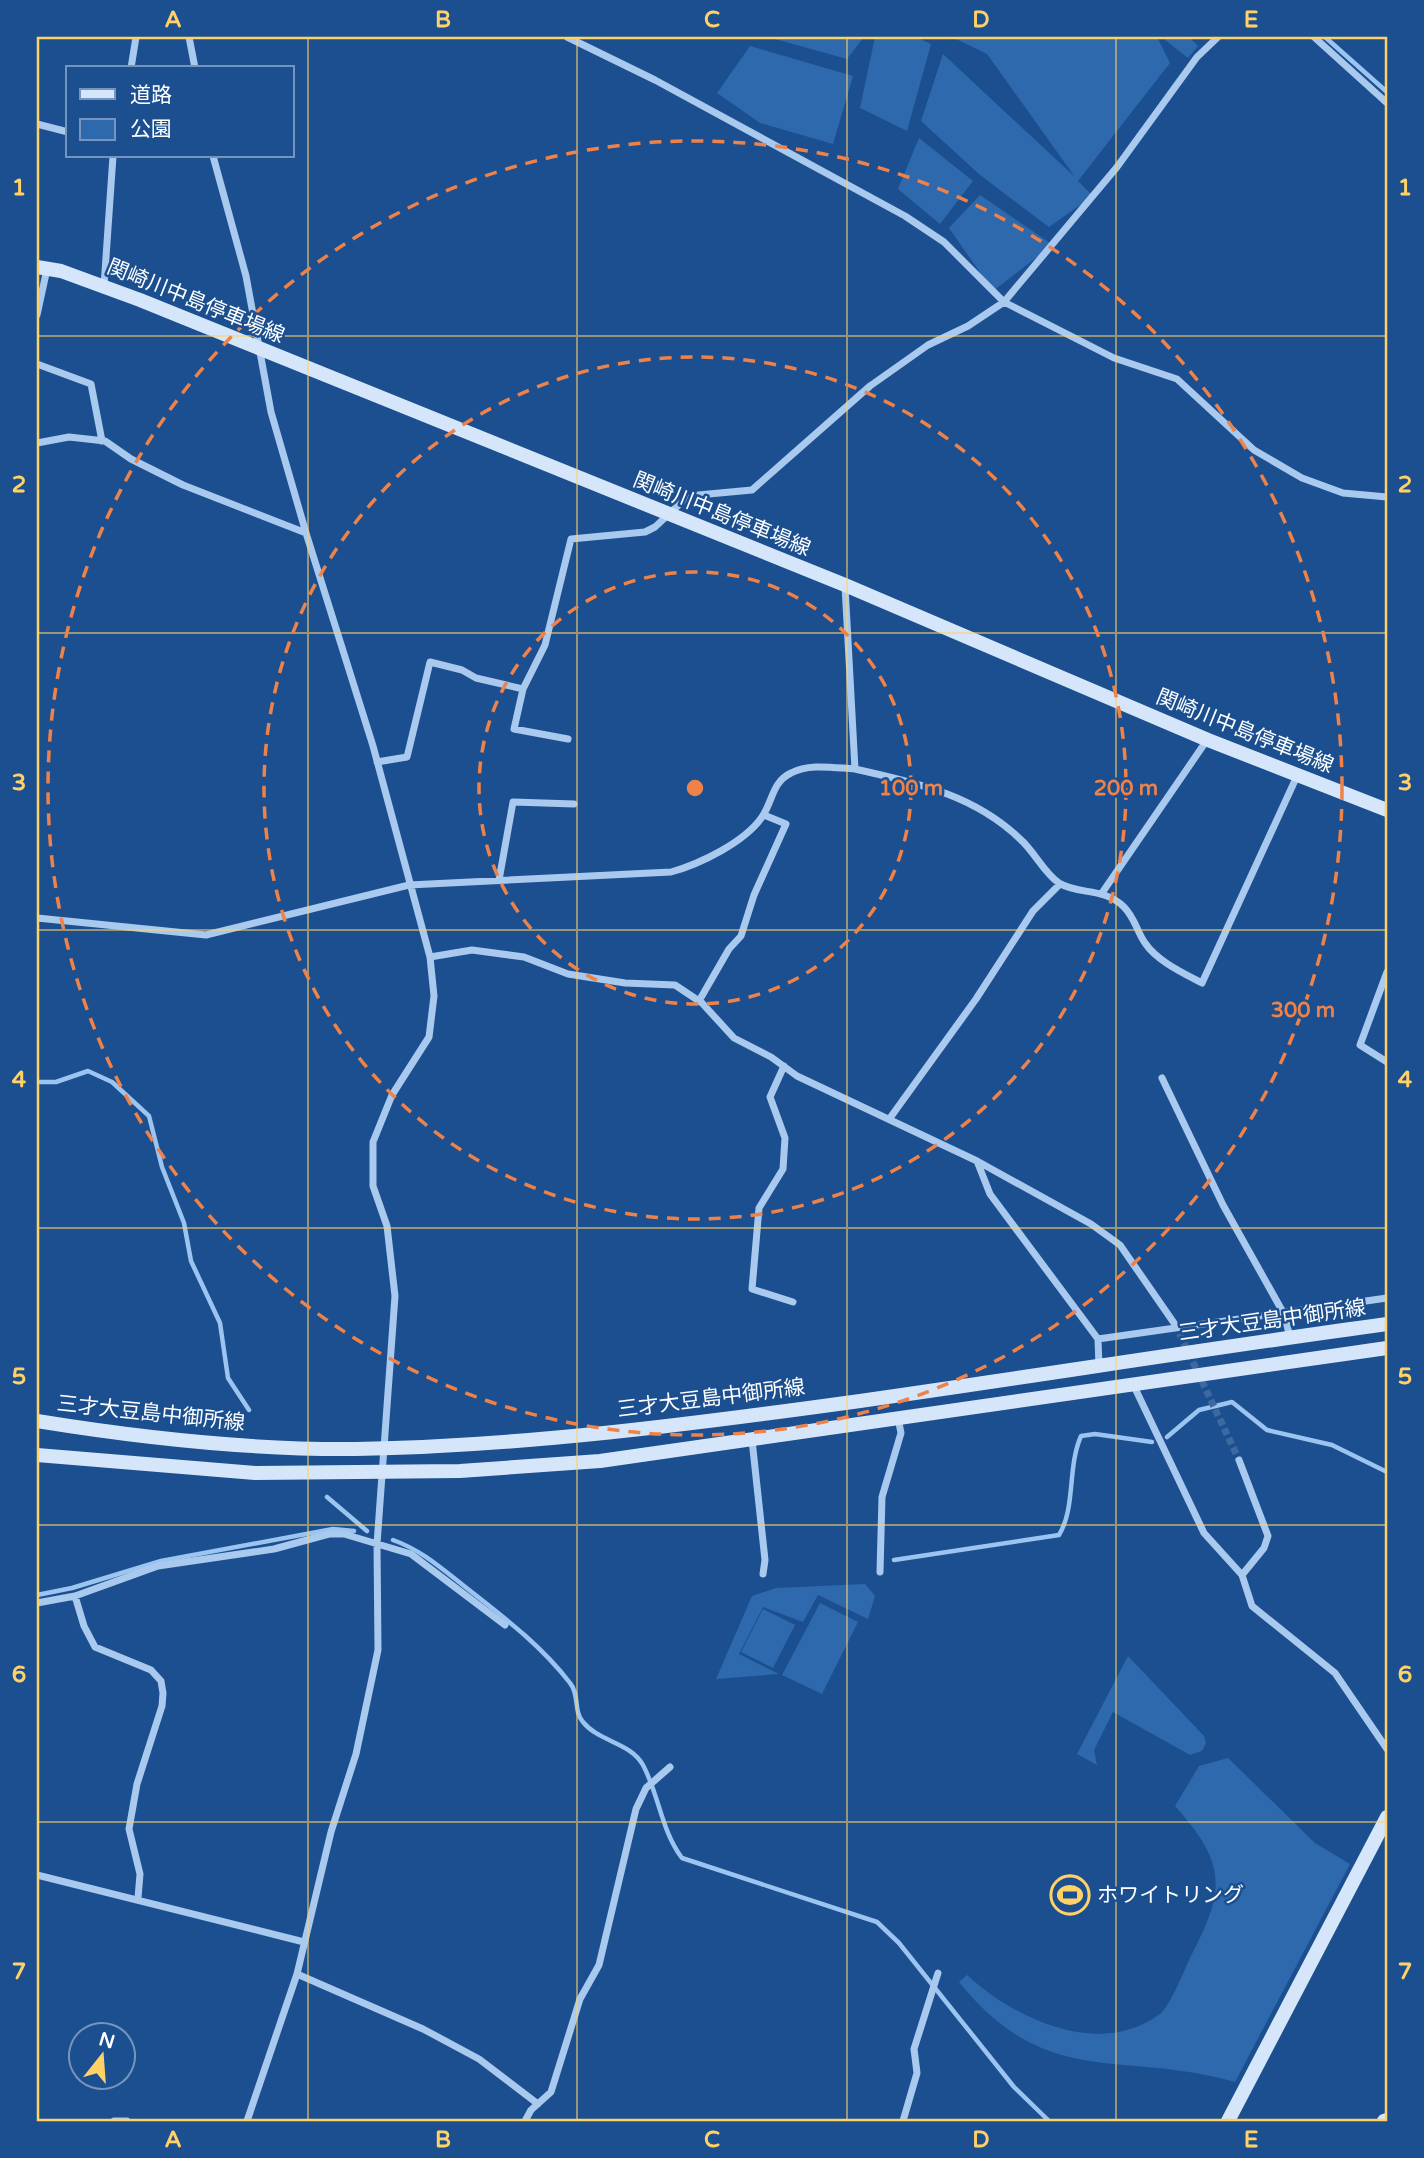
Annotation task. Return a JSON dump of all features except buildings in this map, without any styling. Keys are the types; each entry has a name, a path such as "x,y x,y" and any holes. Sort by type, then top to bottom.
{"main road":[{"name":"関崎川中島停車場線","path":"42,267 104,286 258,348 845,585 1208,740 1387,810"},
{"name":"三才大豆島中御所線","path":"37,1421 117,1434 256,1445 383,1447 506,1443 722,1420 1387,1324"},
{"name":"三才大豆島中御所線","path":"37,1455 256,1474 357,1474 383,1470 460,1471 600,1461 1133,1384 1386,1351"},
{"path":"1228,2121 1387,1817"}],"street":[{"path":"131,66 136,37"},
{"path":"188,37 195,66"},
{"path":"566,37 655,80 905,216 944,242 1003,302 1114,358 1177,379 1254,450 1302,478 1343,493 1387,497"},
{"path":"568,739 514,729 523,689 545,645 570,539 645,532 669,516 684,500 698,495 752,490 870,386 928,345 968,326 1003,302 1065,231 1197,57 1218,37"},
{"path":"1314,37 1387,103"},
{"path":"37,124 66,131"},
{"path":"104,286 113,158"},
{"path":"214,158 246,276 271,412 377,762 430,957 434,996 429,1037 392,1095 373,1142 373,1186 387,1226 395,1296 377,1544 378,1650 356,1754 331,1832 298,1973 247,2121"},
{"path":"37,315 42,267"},
{"path":"37,364 91,384 102,441"},
{"path":"37,443 69,437 102,441 183,485 306,533"},
{"path":"845,585 855,769"},
{"path":"377,762 407,757 430,662 462,670 475,678 523,689"},
{"path":"1102,893 1208,740"},
{"path":"37,918 206,935 409,885 671,872 704,863 751,831 764,815 776,783 791,773 807,768 855,769 927,785 971,802 1021,839 1060,884 1102,893 1123,906 1141,930 1144,942 1202,983 1297,776"},
{"path":"499,880 513,802 574,804"},
{"path":"699,1001 729,949 741,936 754,895 786,824 764,815"},
{"path":"890,1118 975,999 1032,911 1060,884"},
{"path":"430,957 472,950 524,957 568,974 625,983 676,985 699,1001 734,1038 797,1076 977,1161 1052,1201 1120,1245 1174,1323"},
{"path":"1387,972 1360,1045 1387,1062"},
{"path":"784,1066 770,1097 785,1138 783,1169 759,1208 752,1289 793,1302"},
{"path":"1162,1078 1223,1205 1284,1314 1290,1338"},
{"path":"977,1161 990,1194 1098,1339 1099,1366"},
{"path":"1098,1339 1387,1298"},
{"path":"1133,1384 1204,1533 1242,1575 1252,1606 1335,1672 1387,1749"},
{"path":"880,1572 882,1497 901,1433 898,1418"},
{"path":"752,1440 765,1560 763,1574"},
{"path":"1239,1460 1268,1536 1264,1548 1242,1575"},
{"path":"37,1602 75,1596 158,1566 262,1551 330,1534 344,1534 411,1554 505,1625"},
{"path":"75,1596 84,1626 95,1647 151,1670 161,1681 162,1706 137,1784 129,1829 140,1874 138,1898"},
{"path":"525,2121 551,2092 580,1999 599,1965 636,1809 646,1788 670,1767"},
{"path":"37,1875 138,1898 304,1942"},
{"path":"298,1973 423,2029 479,2059 538,2104"},
{"path":"903,2121 917,2073 914,2049 937,1976"},
{"path":"114,2121 127,2121"}],"green space":[{"path":"864,37 847,59 775,39"},
{"path":"875,37 916,37 931,44 907,131 860,108"},
{"path":"952,37 1157,37 1170,63 1078,181 1093,196 1049,227 980,175 921,121 943,54 1075,177 987,54"},
{"path":"1166,37 1189,37 1198,46 1188,58 1165,40"},
{"path":"750,46 853,76 833,144 760,123 717,93"},
{"path":"919,138 973,181 940,224 898,189"},
{"path":"980,195 1053,245 993,291 949,228"},
{"path":"865,1584 875,1596 868,1619 818,1595 803,1622 763,1607 739,1654 779,1674 716,1679 752,1596 776,1588"},
{"path":"820,1603 858,1622 822,1694 782,1675"},
{"path":"763,1609 795,1625 773,1668 741,1652"},
{"path":"1128,1656 1204,1736 1206,1743 1202,1751 1190,1755 1113,1712 1094,1750 1097,1765 1077,1754"},
{"path":"1228,1758 1315,1843 1350,1864 1235,2082 1194,2073 1121,2065 1055,2053 1023,2039 991,2016 959,1982 967,1975 1009,2006 1033,2019 1085,2033 1111,2033 1136,2027 1164,2010 1202,1935 1215,1896 1216,1879 1205,1845 1175,1806 1199,1766"}],"waterway":[{"path":"1325,37 1387,92"},
{"path":"37,1082 56,1082 88,1071 112,1082 149,1116 162,1167 184,1223 191,1261 220,1323 228,1378 249,1410"},
{"path":"1167,1437 1199,1410 1232,1402 1267,1430 1332,1445 1387,1472"},
{"path":"894,1560 1059,1535 1068,1512 1074,1461 1081,1436 1095,1434 1152,1442"},
{"path":"327,1497 367,1531"},
{"path":"37,1595 72,1588 161,1561 333,1529 354,1531"},
{"path":"393,1540 422,1554 447,1573 520,1631 558,1669 573,1688 578,1713 583,1722 597,1734 630,1751 643,1765 669,1836 682,1858 877,1922 899,1943 1014,2087 1049,2121"}],"tunnel":[{"path":"1175,1324 1239,1460"}],"place":[{"name":"ホワイトリング","path":"1070,1895"}]}
